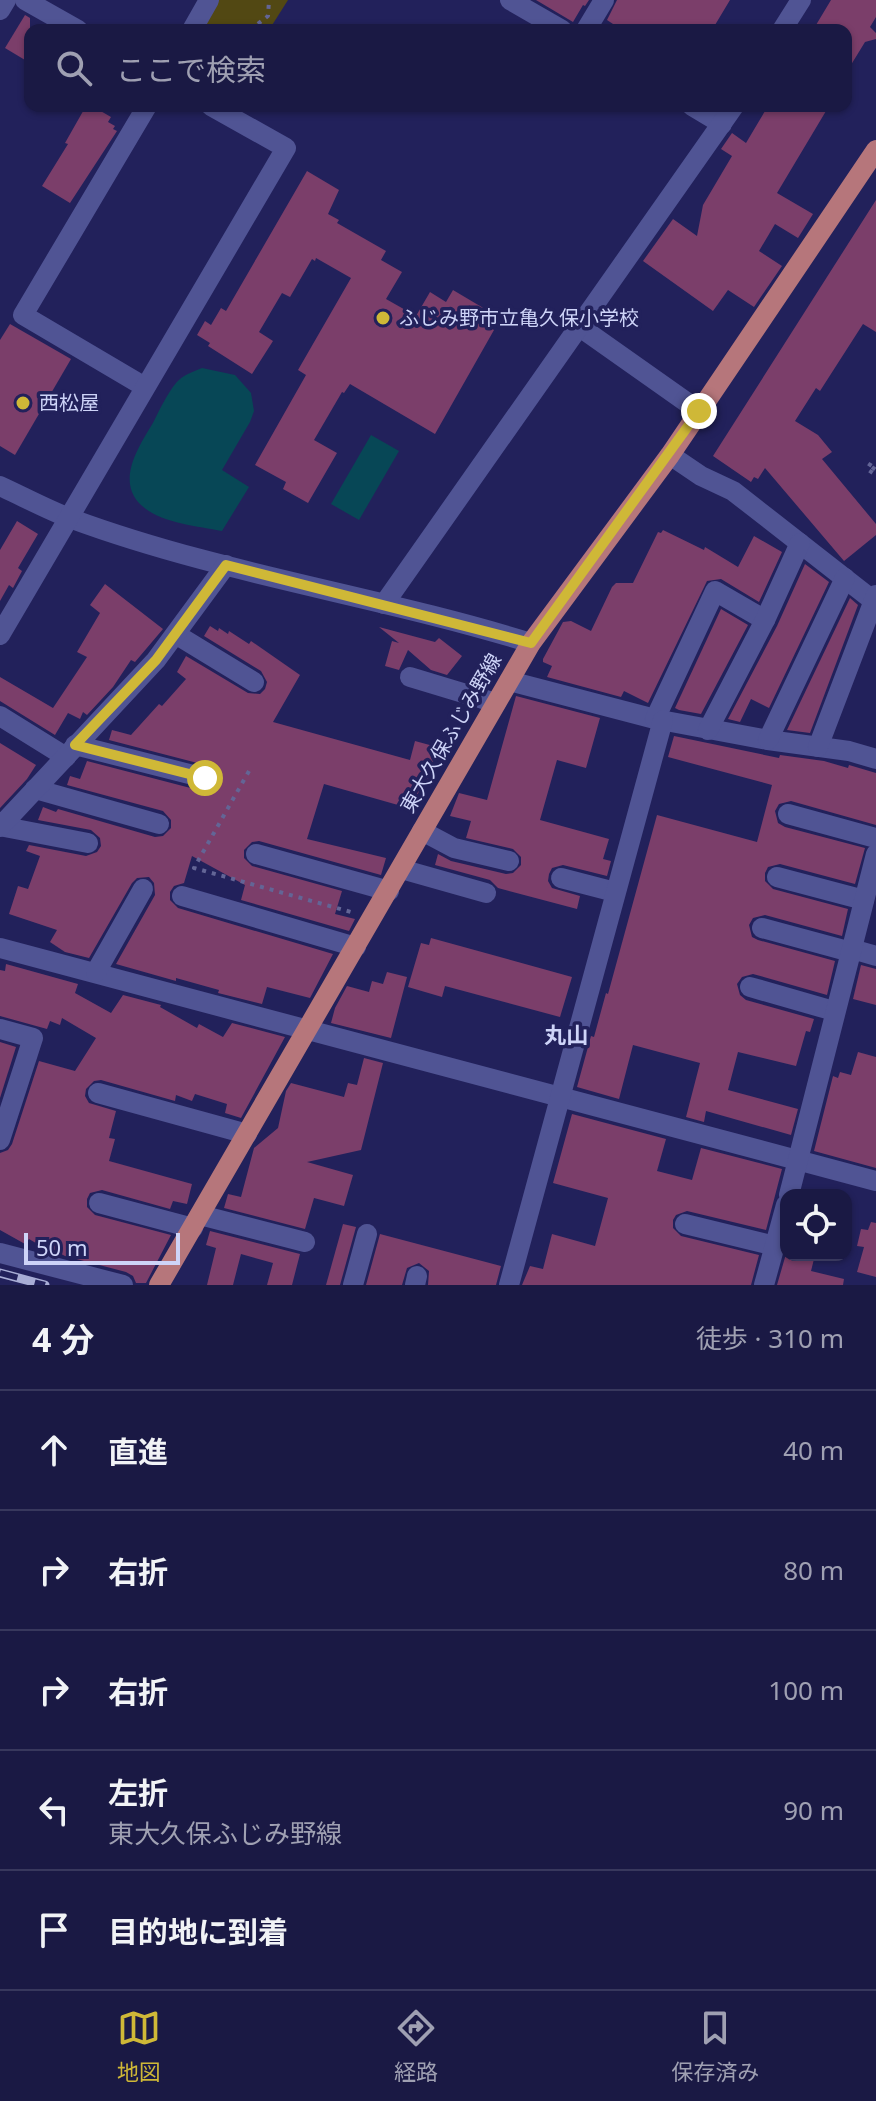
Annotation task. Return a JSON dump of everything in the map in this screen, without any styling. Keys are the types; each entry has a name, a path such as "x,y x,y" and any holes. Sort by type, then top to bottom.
{"main road":[{"name":"東大久保ふじみ野線","path":"159,1285 531,643 670,455 876,150"}],"street":[{"path":"0,10 6,0"},
{"path":"25,0 67,24"},
{"path":"195,24 209,0"},
{"path":"510,0 541,8 556,24"},
{"path":"590,24 604,0"},
{"path":"786,24 801,0"},
{"path":"143,112 23,315 98,365 145,387"},
{"path":"0,635 286,148 222,112"},
{"path":"384,604 728,115"},
{"path":"580,327 699,411"},
{"path":"670,455 701,476 733,491 875,598 818,747"},
{"path":"22,496 33,477"},
{"path":"0,486 69,517 226,565 531,643"},
{"path":"708,730 765,620 800,543"},
{"path":"0,827 177,635 226,565"},
{"path":"768,740 845,578"},
{"path":"509,1285 562,1098 659,720 715,591 765,620"},
{"path":"177,635 254,682"},
{"path":"410,677 496,703"},
{"path":"509,681 659,720 849,751 876,759"},
{"path":"0,716 70,751 205,778"},
{"path":"35,789 159,824"},
{"path":"788,814 876,838"},
{"path":"0,827 88,843"},
{"path":"422,831 454,848 509,861"},
{"path":"256,854 389,891"},
{"path":"790,1189 876,854"},
{"path":"401,869 486,893"},
{"path":"777,877 864,900"},
{"path":"561,878 615,892"},
{"path":"96,972 143,889"},
{"path":"182,896 356,947"},
{"path":"762,928 876,956"},
{"path":"0,948 876,1181"},
{"path":"750,987 834,1011"},
{"path":"0,1029 33,1038 5,1107 0,1140"},
{"path":"98,1093 247,1134"},
{"path":"99,1203 305,1242"},
{"path":"685,1224 775,1246"},
{"path":"764,1285 780,1227"},
{"path":"353,1285 367,1234"},
{"path":"0,1253 123,1285"}],"path":[{"path":"258,24 268,16 269,0"}],"shaded area":[{"path":"219,0 288,0 273,24 205,24"}],"water":[{"path":"202,368 235,375 251,393 254,411 222,470 249,487 222,531 158,516 141,505 130,485 132,463 170,392 182,378"},
{"path":"371,435 399,451 359,520 331,504"}],"building":[{"path":"536,0 589,0 573,22"},
{"path":"617,0 730,0 716,24 613,24 607,20"},
{"path":"831,0 876,0 876,17 870,27 876,33 876,39 865,42 852,63 852,24 817,24"},
{"path":"25,15 30,18 30,24 24,24 24,59 5,48"},
{"path":"83,112 102,112 111,117 108,122 117,131 70,203 42,186 68,144 65,143"},
{"path":"764,112 825,112 777,193 813,214 798,238 775,224 759,251 782,266 754,307 728,290 713,311 643,261 673,219 697,236 703,205 732,156 721,149 732,133 746,143"},
{"path":"307,171 339,190 328,214 339,220 337,223 386,251 381,260 402,272 386,299 416,316 430,292 446,302 453,290 485,309 478,321 494,330 435,434 350,384 342,392 314,440 337,453 308,503 283,489 286,482 255,465 306,375 298,370 351,278 316,258 315,261 312,259 290,297 282,293 259,332 273,341 252,374 208,346 210,343 197,335 205,321 211,325 221,308 226,311"},
{"path":"876,200 876,332 863,324 820,391 816,388 795,421 818,435 832,452 822,459 876,524 876,535 844,561 765,468 758,479 754,477 751,482 713,456"},
{"name":"西松屋","path":"10,324 71,359 15,455 0,446 0,340"},
{"path":"17,521 38,534 18,568 22,571 13,588 9,585 0,601 0,550"},
{"path":"663,530 704,550 705,547 738,567 754,536 782,552 759,602 721,579 707,581 648,703 624,691 621,697 547,677 552,666 543,659 563,622 571,621 591,631 612,587 616,583 633,583 658,532"},
{"path":"805,564 829,582 769,708 751,699 740,722 728,719 777,626"},
{"path":"105,584 163,629 135,662 131,660 113,687 87,715 83,712 80,719 68,713 55,735 0,701 0,677 53,708 87,657 77,652 100,613 90,605"},
{"path":"850,598 858,605 810,733 787,730"},
{"path":"721,609 748,625 701,714 679,710 675,708"},
{"path":"210,626 228,634 229,631 249,644 251,641 300,675 273,722 410,760 415,741 437,747 427,784 423,783 412,806 406,804 405,807 324,784 307,839 386,858 381,875 259,841 252,842 244,850 244,858 252,866 342,891 335,914 355,919 349,931 241,900 245,885 192,856 184,883 174,886 170,892 170,900 178,908 333,954 310,998 267,987 262,1004 116,964 155,895 154,883 149,877 137,878 132,883 89,958 65,952 50,942 57,930 9,914 18,886 28,889 40,856 26,851 29,845 86,856 97,852 101,846 100,838 91,830 38,820 43,807 155,837 163,836 171,828 171,820 163,811 67,785 70,776 80,779 87,761 202,791 215,786 218,775 209,766 109,740 112,730 131,735 159,704 162,706 186,679 177,672 186,656 248,693 260,694 265,689 267,682 261,671 204,636"},
{"path":"379,627 435,642 439,638 462,656 447,675 431,670 408,650 399,670 385,666 392,641 399,643"},
{"path":"516,696 600,718 586,768 557,760 540,820 609,839 603,859 611,861 607,876 563,865 552,868 549,874 548,881 552,888 580,896 577,909 498,888 490,880 435,865 438,854 451,861 506,874 513,873 521,865 521,857 513,849 466,838 471,821 450,816 459,793 487,800"},
{"path":"674,736 779,758 780,755 824,761 848,768 849,765 876,773 876,825 791,801 779,804 775,811 778,823 785,827 865,848 855,884 780,864 768,867 765,873 765,881 773,889 848,909 842,936 765,915 753,918 749,925 752,937 758,940 835,961 827,995 753,974 742,977 737,984 740,995 746,1000 814,1019 810,1032 806,1031 796,1066 738,1052 728,1090 798,1109 791,1135 706,1111 704,1122 686,1117 700,1063 633,1045 619,1099 577,1087 591,1036 594,1037 608,994 657,815 757,842 772,785 668,757"},
{"path":"0,743 36,765 0,808"},
{"path":"431,938 572,977 560,1017 445,986 442,997 408,987 421,943 429,945"},
{"path":"6,964 78,984 75,993 111,1013 123,995 161,1005 197,1028 199,1024 223,1037 232,1023 285,1037 241,1118 225,1113 227,1104 195,1094 192,1101 176,1095 175,1101 101,1080 94,1081 86,1089 85,1096 89,1103 116,1111 109,1138 115,1139 109,1161 192,1184 187,1204 173,1201 170,1209 102,1190 90,1193 87,1199 87,1207 95,1215 171,1235 146,1283 136,1283 133,1276 126,1272 65,1256 52,1249 51,1252 29,1239 25,1244 0,1230 0,1153 12,1144 39,1061 75,1071 96,1038 62,1018 60,1025 50,1021 47,1029 0,1016 0,970 5,971"},
{"path":"861,965 876,969 876,1005 853,999"},
{"path":"387,972 407,977 391,1038 331,1023 347,986 369,992 372,981 383,984"},
{"path":"0,1042 16,1047 0,1098"},
{"path":"858,1052 876,1057 876,1168 814,1151 833,1076 838,1078 840,1072 851,1075"},
{"path":"364,1058 383,1063 361,1150 307,1162 353,1175 344,1206 314,1198 305,1229 224,1208 228,1194 241,1197 254,1148 278,1128 286,1091 291,1083 344,1097 348,1083 357,1085"},
{"path":"572,1114 666,1139 657,1171 692,1180 701,1148 782,1169 766,1230 687,1211 676,1215 673,1220 673,1228 681,1236 759,1255 751,1285 522,1285 530,1266 543,1269 552,1234 595,1246 608,1198 553,1183"},
{"path":"871,1222 876,1223 876,1277 857,1272 864,1247 857,1246 861,1229 868,1230"},
{"path":"343,1224 356,1227 340,1285 326,1285"},
{"path":"210,1231 300,1254 292,1285 267,1285 273,1263 241,1254 233,1285 207,1285 216,1248 206,1245"},
{"path":"380,1234 501,1266 496,1285 428,1285 429,1271 419,1263 407,1268 402,1285 366,1285"},
{"path":"784,1261 814,1261 811,1271 844,1279 843,1285 777,1285"}],"railway":[{"path":"0,1273 45,1285"}],"place":[{"name":"ふじみ野市立亀久保小学校","path":"383,318"},
{"name":"西松屋","path":"23,403"}],"district":[{"name":"丸山","path":"566,1035"}],"route":[{"path":"205,778 75,745 177,635 226,565 531,643 699,411"}]}
